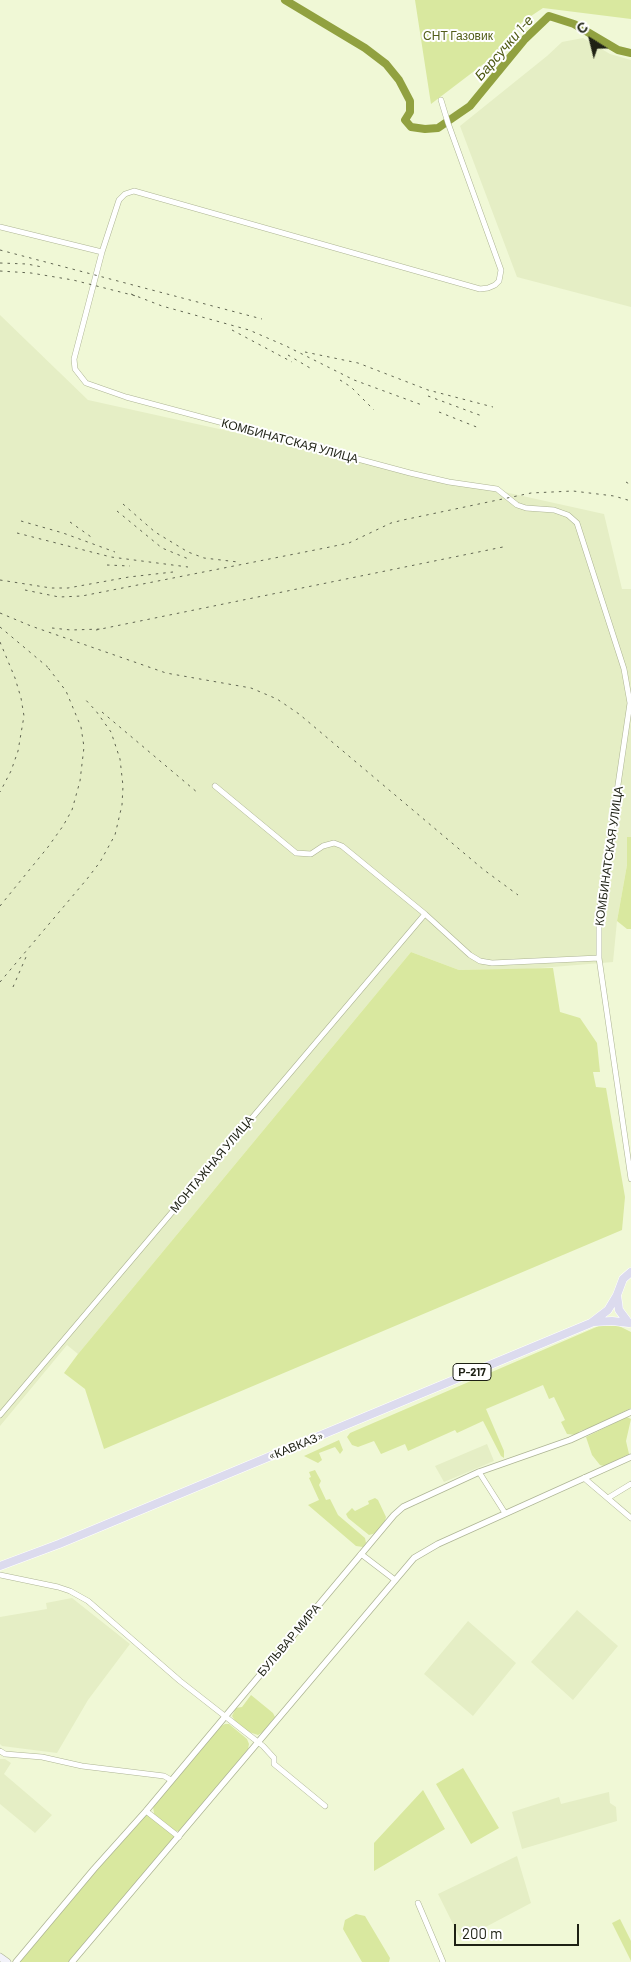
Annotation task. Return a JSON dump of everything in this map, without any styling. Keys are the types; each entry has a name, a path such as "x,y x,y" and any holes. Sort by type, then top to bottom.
{"highway":[{"name":"«КАВКАЗ»","path":"630,1272 618,1287 617,1295 619,1310 630,1323"},
{"name":"«КАВКАЗ»","path":"0,1566 85,1533 591,1323 608,1310 617,1295"},
{"name":"«КАВКАЗ»","path":"591,1323 612,1321 630,1323"}],"main road":[{"path":"0,1956 6,1962"}],"street":[{"name":"КОМБИНАТСКАЯ УЛИЦА","path":"441,100 501,270 499,281 488,288 480,289 134,191 125,194 119,200 102,252 74,359 75,369 86,382 126,397 408,473 449,482 497,489 517,505 526,508 554,510 568,515 577,523 624,669 630,703 599,914 599,958 631,1179"},
{"path":"0,227 102,252"},
{"path":"215,786 296,853 311,854 323,846 334,843 342,846 425,914 470,955 480,960 492,963 599,958"},
{"name":"МОНТАЖНАЯ УЛИЦА","path":"0,1415 425,914"},
{"name":"БУЛЬВАР МИРА","path":"16,1962 401,1509 479,1472 570,1440 631,1412"},
{"path":"72,1962 395,1580 420,1554 505,1513 631,1457"},
{"path":"479,1472 505,1513"},
{"path":"584,1478 631,1518"},
{"path":"608,1498 631,1484"},
{"path":"361,1554 395,1580"},
{"path":"0,1575 70,1591 88,1601 180,1681 257,1742 274,1758 274,1764 326,1806"},
{"path":"0,1751 5,1754 42,1758 82,1766 164,1776 172,1780"},
{"path":"146,1811 179,1837"},
{"path":"418,1903 443,1962"}],"shaded area":[{"path":"583,38 610,54 631,60 631,307 517,277 460,126 562,42"},
{"path":"0,315 88,400 604,514 622,589 631,589 631,837 627,837 627,865 617,921 613,962 528,969 459,970 411,952 78,1354 67,1345 0,1426"},
{"path":"487,1444 494,1461 444,1482 435,1466"},
{"path":"72,1598 130,1644 88,1700 57,1753 2,1746 0,1744 0,1617 47,1609 46,1603"},
{"path":"577,1610 618,1646 573,1700 531,1662"},
{"path":"468,1621 516,1663 473,1716 424,1674"},
{"path":"0,1759 5,1759 11,1763 4,1774 52,1815 35,1833 0,1804"},
{"path":"609,1792 610,1803 616,1807 617,1821 522,1849 512,1812 559,1797 561,1804"},
{"path":"517,1856 531,1903 461,1940 438,1894"}],"green space":[{"name":"СНТ Газовик","path":"415,0 631,0 631,19 543,8 522,22 494,56 431,104"},
{"path":"627,837 631,837 631,929 627,929 617,921 627,865"},
{"path":"411,952 459,970 553,968 560,1012 580,1018 597,1043 600,1072 593,1072 596,1087 606,1088 625,1197 622,1230 104,1449 85,1389 64,1373"},
{"path":"601,1325 619,1326 631,1332 631,1408 580,1431 576,1435 567,1434 561,1422 565,1420 554,1397 549,1399 543,1385 486,1409 504,1451 504,1458 501,1456 483,1421 457,1433 455,1430 408,1451 405,1444 381,1454 374,1441 358,1447 352,1445 347,1437 350,1433"},
{"path":"627,1417 631,1419 626,1441 629,1454 604,1466 600,1465 592,1455 586,1437"},
{"path":"339,1440 343,1450 340,1454 335,1447 319,1453 322,1460 318,1463 304,1456"},
{"path":"315,1470 321,1481 319,1485 326,1500 330,1499 338,1515 365,1538 366,1543 363,1547 356,1546 308,1505 319,1500 309,1478 311,1477 309,1472"},
{"path":"375,1498 378,1500 386,1517 376,1533 369,1535 348,1518 346,1514 352,1508 355,1511 369,1504 368,1501"},
{"path":"251,1695 273,1713 275,1717 263,1732 258,1735 249,1732 235,1721 232,1716 236,1708 242,1707"},
{"path":"229,1724 247,1739 248,1749 180,1831 174,1831 154,1814 153,1806 221,1726"},
{"path":"463,1768 499,1828 471,1844 436,1784"},
{"path":"423,1790 445,1829 374,1871 374,1843"},
{"path":"146,1811 179,1837 72,1962 16,1962"},
{"path":"356,1914 365,1916 390,1958 389,1962 362,1962 343,1929 345,1920"},
{"path":"620,1919 631,1941 631,1961 612,1923"}],"waterway":[{"name":"Барсучки 1-е","path":"285,0 365,48 386,64 399,80 410,101 410,112 405,120 411,127 438,128 470,106 525,39 549,16 574,24 618,50 631,53"}],"railway":[{"path":"0,250 262,319"},
{"path":"0,263 27,264 42,267"},
{"path":"0,271 31,273 73,280 136,296"},
{"path":"131,294 162,306 249,330 354,380 422,405"},
{"path":"232,330 292,362"},
{"path":"305,352 358,363 428,390 493,407"},
{"path":"288,355 310,368"},
{"path":"340,380 351,387 374,410"},
{"path":"428,396 482,416"},
{"path":"439,412 479,428"},
{"path":"626,482 631,485"},
{"path":"25,590 59,597 82,596 349,543 391,523 531,493 573,491 614,496 631,501"},
{"path":"123,504 155,532 188,552 204,558 238,562"},
{"path":"117,511 162,548 191,560"},
{"path":"21,521 63,533 115,552"},
{"path":"70,522 94,539"},
{"path":"17,533 111,557 188,567"},
{"path":"96,630 503,547"},
{"path":"107,565 130,566"},
{"path":"0,580 51,588 68,588 129,577 173,572"},
{"path":"0,613 31,626 166,673 251,688 277,699 299,714 484,870 518,895"},
{"path":"0,627 50,669"},
{"path":"52,628 71,630 102,629"},
{"path":"0,642 15,678 24,716 18,751 11,771 0,792"},
{"path":"0,906 63,826 72,810 80,781 84,747 81,727 66,691 46,665"},
{"path":"0,982 87,879 100,862 115,835 122,805 123,786 120,759 111,732 83,697"},
{"path":"102,712 198,793"},
{"path":"13,987 26,957"}]}
